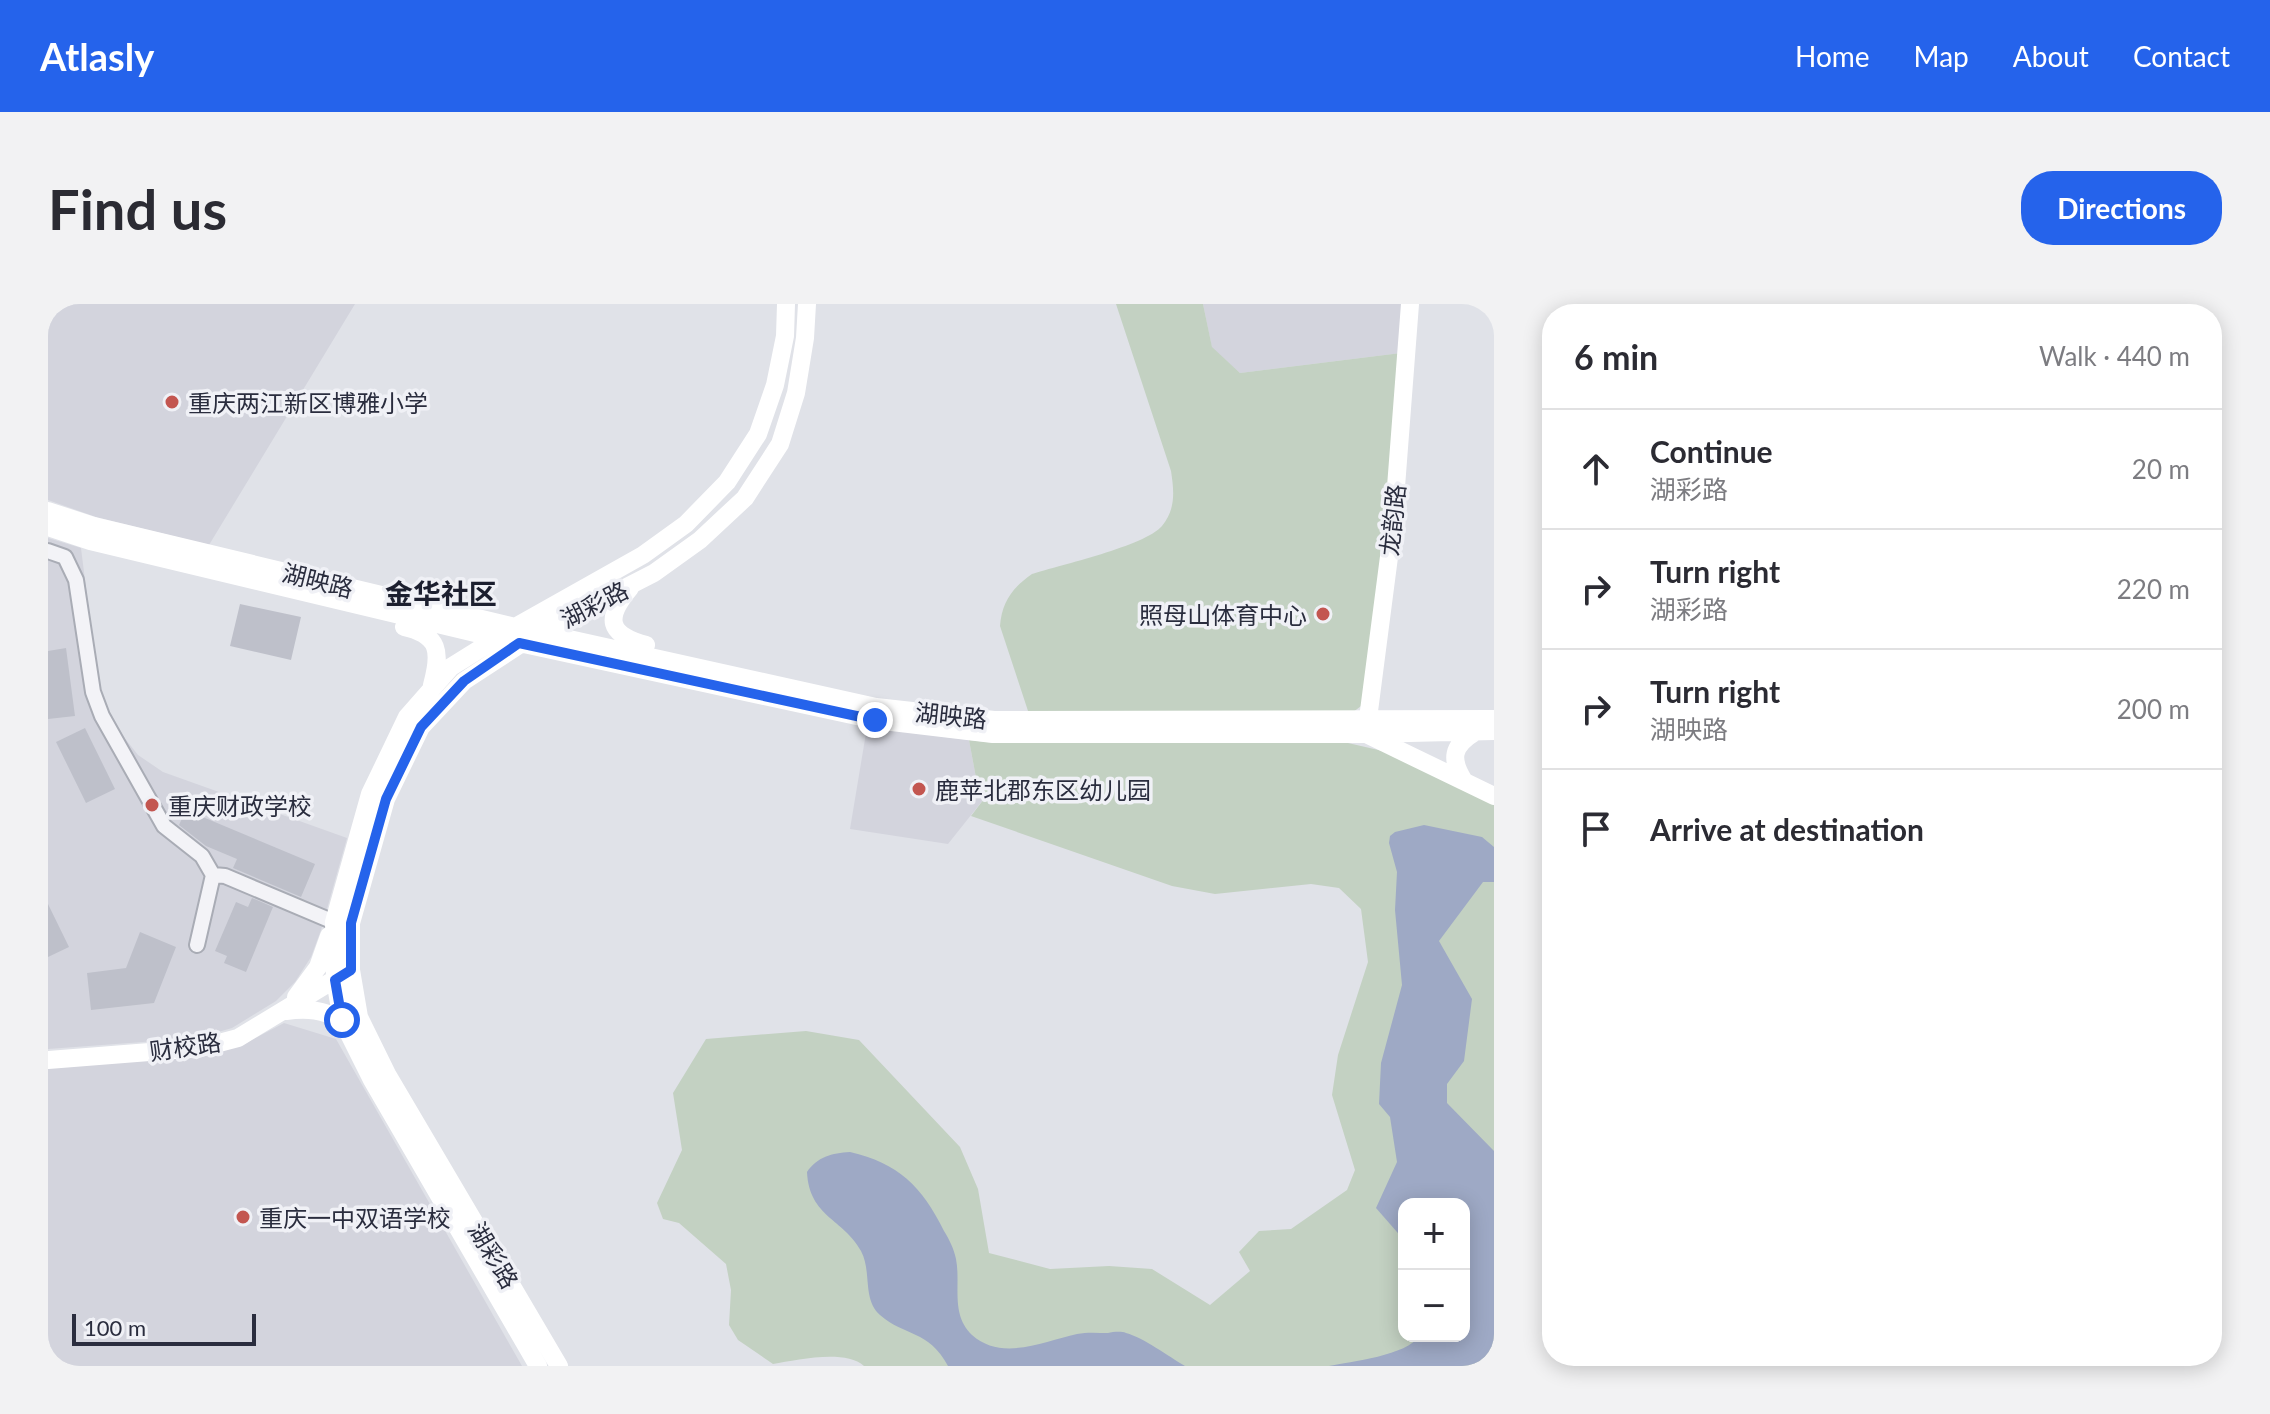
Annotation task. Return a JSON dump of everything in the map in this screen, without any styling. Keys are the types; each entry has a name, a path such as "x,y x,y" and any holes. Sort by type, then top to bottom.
{"main road":[{"name":"湖彩路","path":"538,1366 372,1080 342,1020 343,975 351,923 386,799 421,727 464,681 517,635 686,524 727,482 758,434 775,385 785,336 786,304"},
{"name":"湖彩路","path":"517,635 539,632 654,573 700,540 745,498 780,444 796,393 807,304"},
{"name":"龙韵路","path":"1366,728 1393,526 1410,304"},
{"name":"湖映路","path":"48,511 94,526 517,635 875,720 993,734 1366,728 1494,719"},
{"name":"湖映路","path":"48,527 90,541 496,638 517,635"},
{"path":"635,583 617,604 613,616 617,631 626,639 661,649 692,666"},
{"path":"355,604 381,622 421,631 432,639 438,664 430,691"},
{"name":"湖映路","path":"539,632 876,707 994,720 1485,731"},
{"name":"湖彩路","path":"496,638 451,667 407,717 370,794 334,922 343,975 359,1017 387,1074 559,1366"},
{"path":"1366,728 1494,796"},
{"path":"1464,781 1455,768 1455,752 1460,741 1485,731"},
{"path":"283,1011 318,967 334,922"},
{"name":"财校路","path":"48,1060 200,1048 238,1038 343,975"},
{"path":"283,1011 325,1011 342,1020"}],"street":[{"path":"48,551 65,557 76,580 93,692 102,716 164,826 202,856 213,875 197,945"},
{"path":"213,875 225,876 334,922"}],"shaded area":[{"name":"重庆两江新区博雅小学","path":"48,304 355,304 209,545 96,517 48,500"},
{"path":"1203,304 1404,304 1401,353 1240,373 1212,348"},
{"name":"重庆财政学校","path":"48,538 81,548 99,692 116,727 138,755 163,772 347,838 311,957 295,982 276,1001 232,1028 197,1038 48,1049"},
{"name":"鹿苹北郡东区幼儿园","path":"867,727 969,740 977,783 987,795 948,844 850,829"},
{"name":"重庆一中双语学校","path":"284,1023 336,1039 522,1366 48,1366 48,1068 242,1045"}],"green space":[{"path":"1116,304 1203,304 1212,347 1240,373 1401,353 1388,525 1365,703 1348,716 1029,714 1000,626 1009,596 1032,574 1121,548 1153,533 1167,520 1172,506 1171,471"},
{"path":"969,740 995,743 1348,743 1387,752 1494,805 1494,1366 864,1366 856,1361 833,1357 773,1364 738,1340 729,1325 731,1290 726,1264 679,1223 663,1219 657,1203 682,1150 673,1093 706,1039 806,1031 859,1040 960,1147 978,1189 989,1253 1050,1269 1109,1266 1152,1269 1210,1305 1250,1271 1239,1252 1259,1231 1291,1229 1347,1190 1355,1170 1332,1095 1338,1055 1368,962 1361,909 1339,888 1311,884 1215,894 1172,886 971,816 987,795 977,783"}],"water":[{"path":"1424,825 1482,837 1494,847 1494,882 1483,882 1439,941 1472,999 1464,1061 1447,1084 1447,1103 1494,1151 1494,1366 1329,1366 1391,1353 1414,1342 1470,1342 1470,1198 1398,1198 1398,1233 1376,1208 1397,1162 1390,1117 1379,1104 1381,1063 1402,985 1395,910 1397,872 1389,843 1390,836"},
{"path":"850,1152 895,1170 927,1201 955,1255 961,1318 972,1335 984,1343 996,1347 1023,1347 1081,1333 1122,1332 1133,1335 1185,1366 948,1366 924,1339 889,1322 874,1308 861,1251 814,1199 807,1172 826,1157"}],"building":[{"path":"240,604 301,617 291,660 230,646"},
{"path":"66,648 75,716 48,719 48,651"},
{"path":"85,728 115,789 86,803 56,742"},
{"path":"186,810 315,864 301,897 233,868 237,859 206,846 179,825"},
{"path":"252,898 273,907 246,972 224,963 227,956 215,951 236,902 248,907"},
{"path":"48,904 69,947 48,957"},
{"path":"140,932 176,947 154,1003 91,1010 87,973 126,968"}],"place":[{"name":"重庆两江新区博雅小学","path":"172,402"},
{"name":"照母山体育中心","path":"1323,614"},
{"name":"鹿苹北郡东区幼儿园","path":"919,789"},
{"name":"重庆财政学校","path":"152,805"},
{"name":"重庆一中双语学校","path":"243,1217"}],"district":[{"name":"金华社区","path":"441,593"}],"route":[{"path":"342,1020 335,980 351,970 351,923 386,799 421,727 464,681 519,643 875,720"}]}
